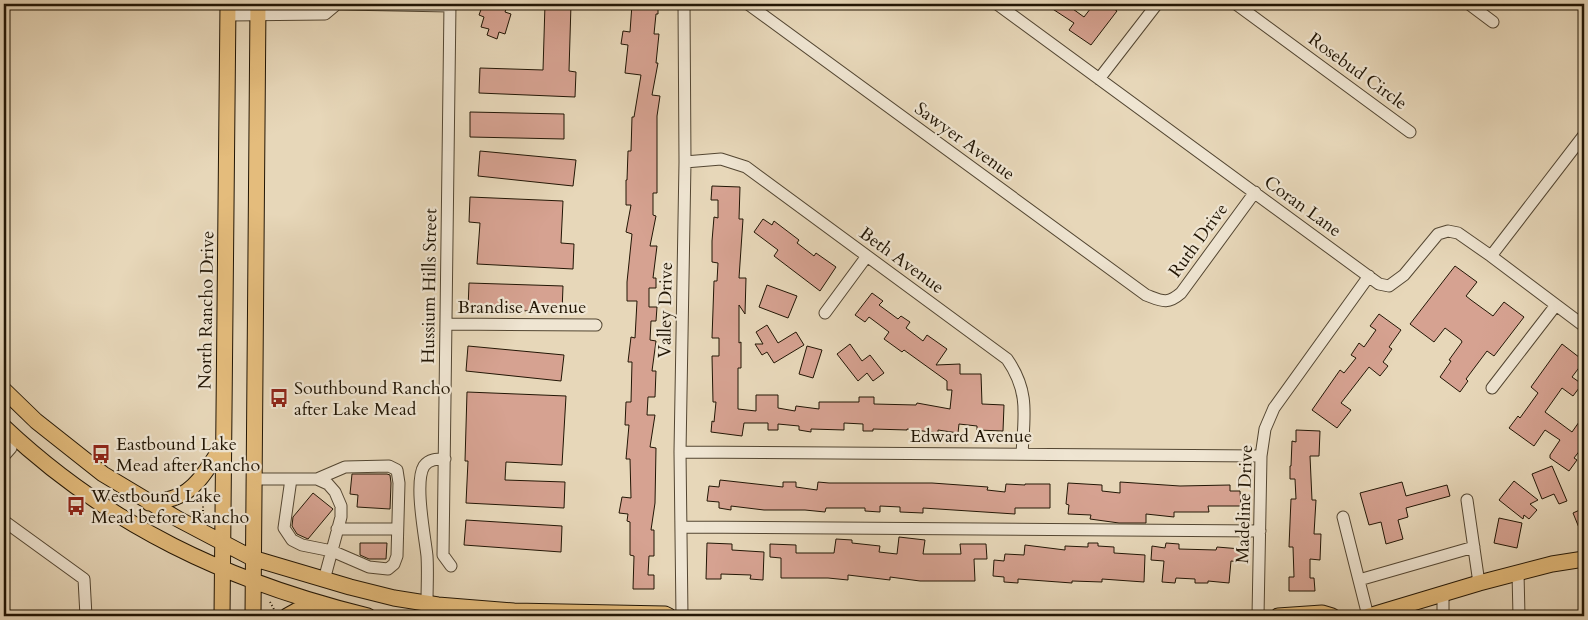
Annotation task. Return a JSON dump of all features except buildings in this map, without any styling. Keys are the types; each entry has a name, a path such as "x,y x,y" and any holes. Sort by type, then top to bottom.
{"main road":[{"name":"North Rancho Drive","path":"222,616 228,9"},
{"path":"253,616 258,9"},
{"path":"4,390 27,412 103,474 149,503 252,558 324,580 394,598 427,603 505,610 665,614 669,616"},
{"path":"27,412 6,431 97,503 178,549 222,570 318,604 368,616"},
{"path":"149,503 178,497 188,490 199,480 223,445"},
{"path":"1369,616 1479,583 1552,564 1584,559"},
{"path":"282,616 318,604"},
{"path":"1278,616 1322,614 1332,616"}],"street":[{"path":"228,9 258,9 325,14 337,4"},
{"path":"342,4 450,5"},
{"name":"Valley Drive","path":"682,616 680,452 685,162 684,4"},
{"name":"Sawyer Avenue","path":"748,4 1146,296 1164,302"},
{"name":"Coran Lane","path":"997,4 1379,284 1389,286 1404,275 1438,234 1448,231 1458,233 1584,326"},
{"path":"1100,79 1157,4"},
{"name":"Rosebud Circle","path":"1236,4 1410,132"},
{"path":"1469,4 1493,22"},
{"name":"Hussium Hills Street","path":"450,5 443,555 451,566"},
{"path":"1491,256 1584,135"},
{"name":"Beth Avenue","path":"685,162 720,159 746,167 1007,359 1017,374 1023,390 1025,407 1022,454"},
{"name":"Ruth Drive","path":"1164,302 1174,299 1181,292 1255,192"},
{"path":"825,314 867,256"},
{"name":"Madeline Drive","path":"1258,616 1260,456 1265,429 1274,408 1369,276"},
{"path":"1492,388 1556,305"},
{"name":"Brandise Avenue","path":"447,324 596,325"},
{"path":"4,456 11,448 6,431"},
{"name":"Edward Avenue","path":"680,452 1260,456"},
{"path":"427,603 427,558 421,507 420,477 424,467 430,461 445,459"},
{"path":"254,479 291,479 317,479 345,467 394,467 398,473 399,484 397,556 394,564 388,569 369,567 332,551 302,545 292,540 284,528 291,479"},
{"path":"317,479 328,484 335,492 341,506 341,517 324,580"},
{"path":"1467,500 1479,583"},
{"path":"1343,518 1369,616"},
{"path":"4,521 84,579 86,616"},
{"path":"681,527 1260,531"},
{"path":"337,529 397,530"},
{"path":"1359,580 1474,547"},
{"path":"1518,573 1519,616"},
{"path":"1443,616 1444,594"}],"path":[{"path":"203,489 203,520"},
{"path":"268,600 282,616"}],"place":[{"name":"Southbound Rancho after Lake Mead","path":"279,398"},
{"name":"Eastbound Lake Mead after Rancho","path":"101,454"},
{"name":"Westbound Lake Mead before Rancho","path":"76,506"}]}
